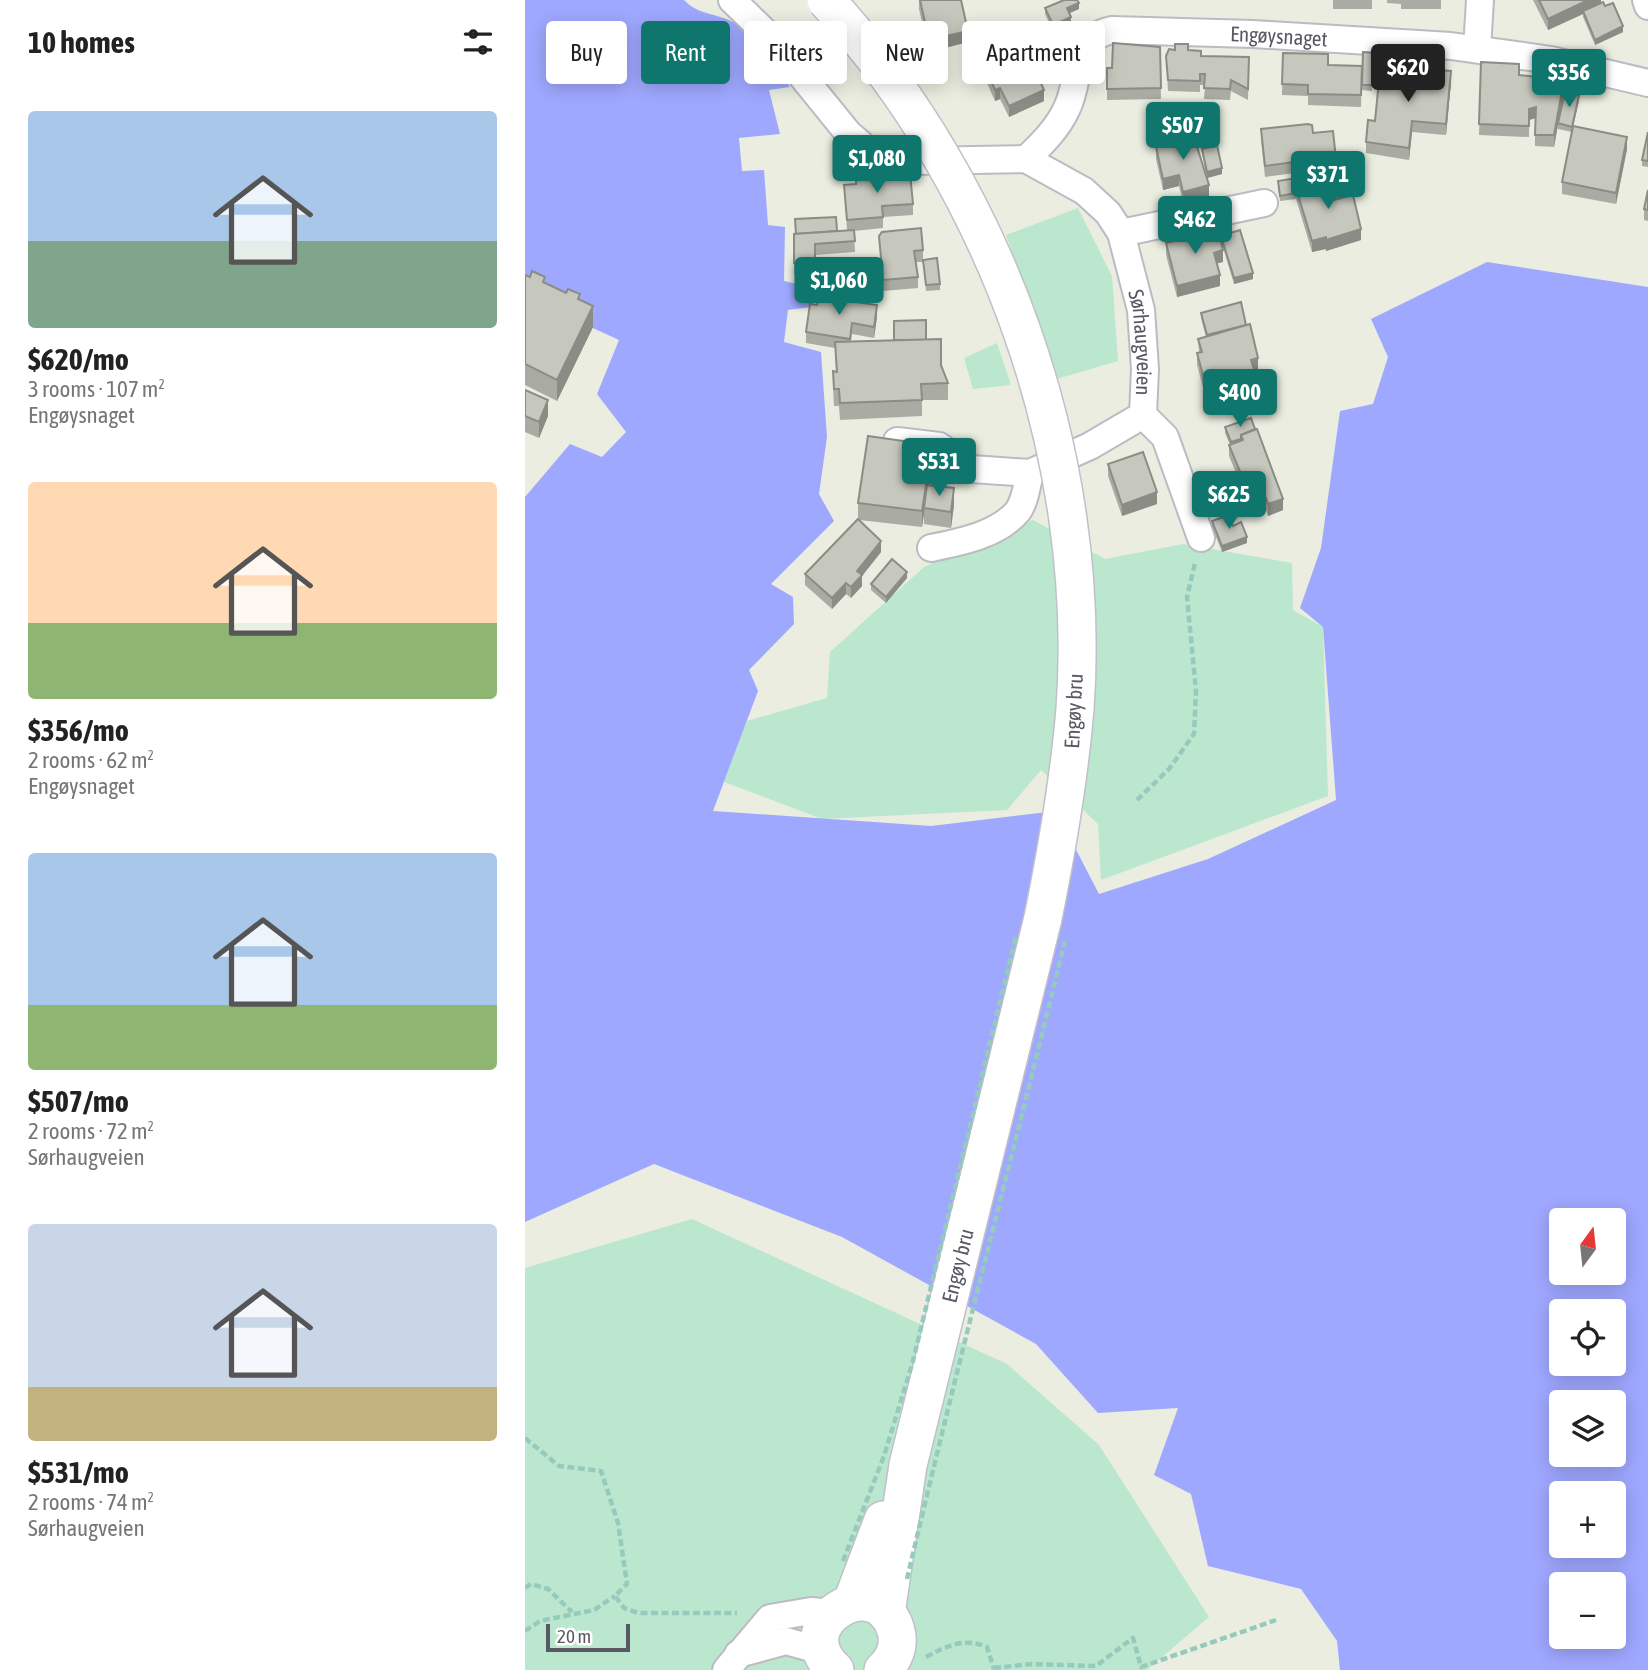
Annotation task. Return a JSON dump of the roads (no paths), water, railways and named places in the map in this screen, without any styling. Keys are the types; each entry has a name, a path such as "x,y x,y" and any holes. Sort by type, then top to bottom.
{"main road":[{"name":"Engøy bru","path":"826,0 915,114 967,204 1022,331 1062,484 1073,585 1075,707 1065,804 1056,856 908,1465 902,1520 865,1583 822,1630 829,1664"},
{"path":"865,1583 876,1605 886,1613 897,1635 897,1648 893,1659 883,1670"}],"street":[{"name":"Sørhaugveien","path":"732,0 786,55 848,133 871,153 891,160 913,161 1026,159 1084,191 1108,213 1121,233 1141,310 1145,369 1143,415 1165,437 1201,538"},
{"path":"1477,49 1480,0"},
{"path":"1646,0 1648,6"},
{"name":"Engøysnaget","path":"1026,159 1063,116 1072,97 1084,46 1103,32 1132,29 1240,33 1477,49 1585,67 1648,83"},
{"path":"1121,233 1264,203"},
{"name":"Sørhaugveien","path":"897,441 939,446 972,469 1030,474 1090,446 1143,415"},
{"path":"931,548 962,542 988,532 1008,519 1019,510 1030,474"},
{"path":"732,1662 770,1618 811,1611 865,1583"},
{"path":"732,1662 786,1641 829,1664"}],"water":[{"path":"525,0 684,0 701,11 727,19 744,29 744,84 788,84 790,87 769,90 780,134 739,138 742,171 764,170 768,225 785,227 784,281 807,286 812,307 788,310 784,342 821,352 827,437 819,494 834,521 771,584 793,597 794,624 749,670 758,691 713,811 931,826 1056,811 1099,894 1208,859 1336,800 1323,627 1300,608 1321,548 1340,411 1373,404 1388,357 1371,319 1487,262 1648,287 1648,1670 1340,1670 1337,1641 1301,1589 1208,1566 1191,1494 1154,1475 1178,1408 1098,1413 1036,1344 842,1237 654,1164 525,1222 525,497 570,444 602,457 626,432 597,394 619,340 525,297"}]}
